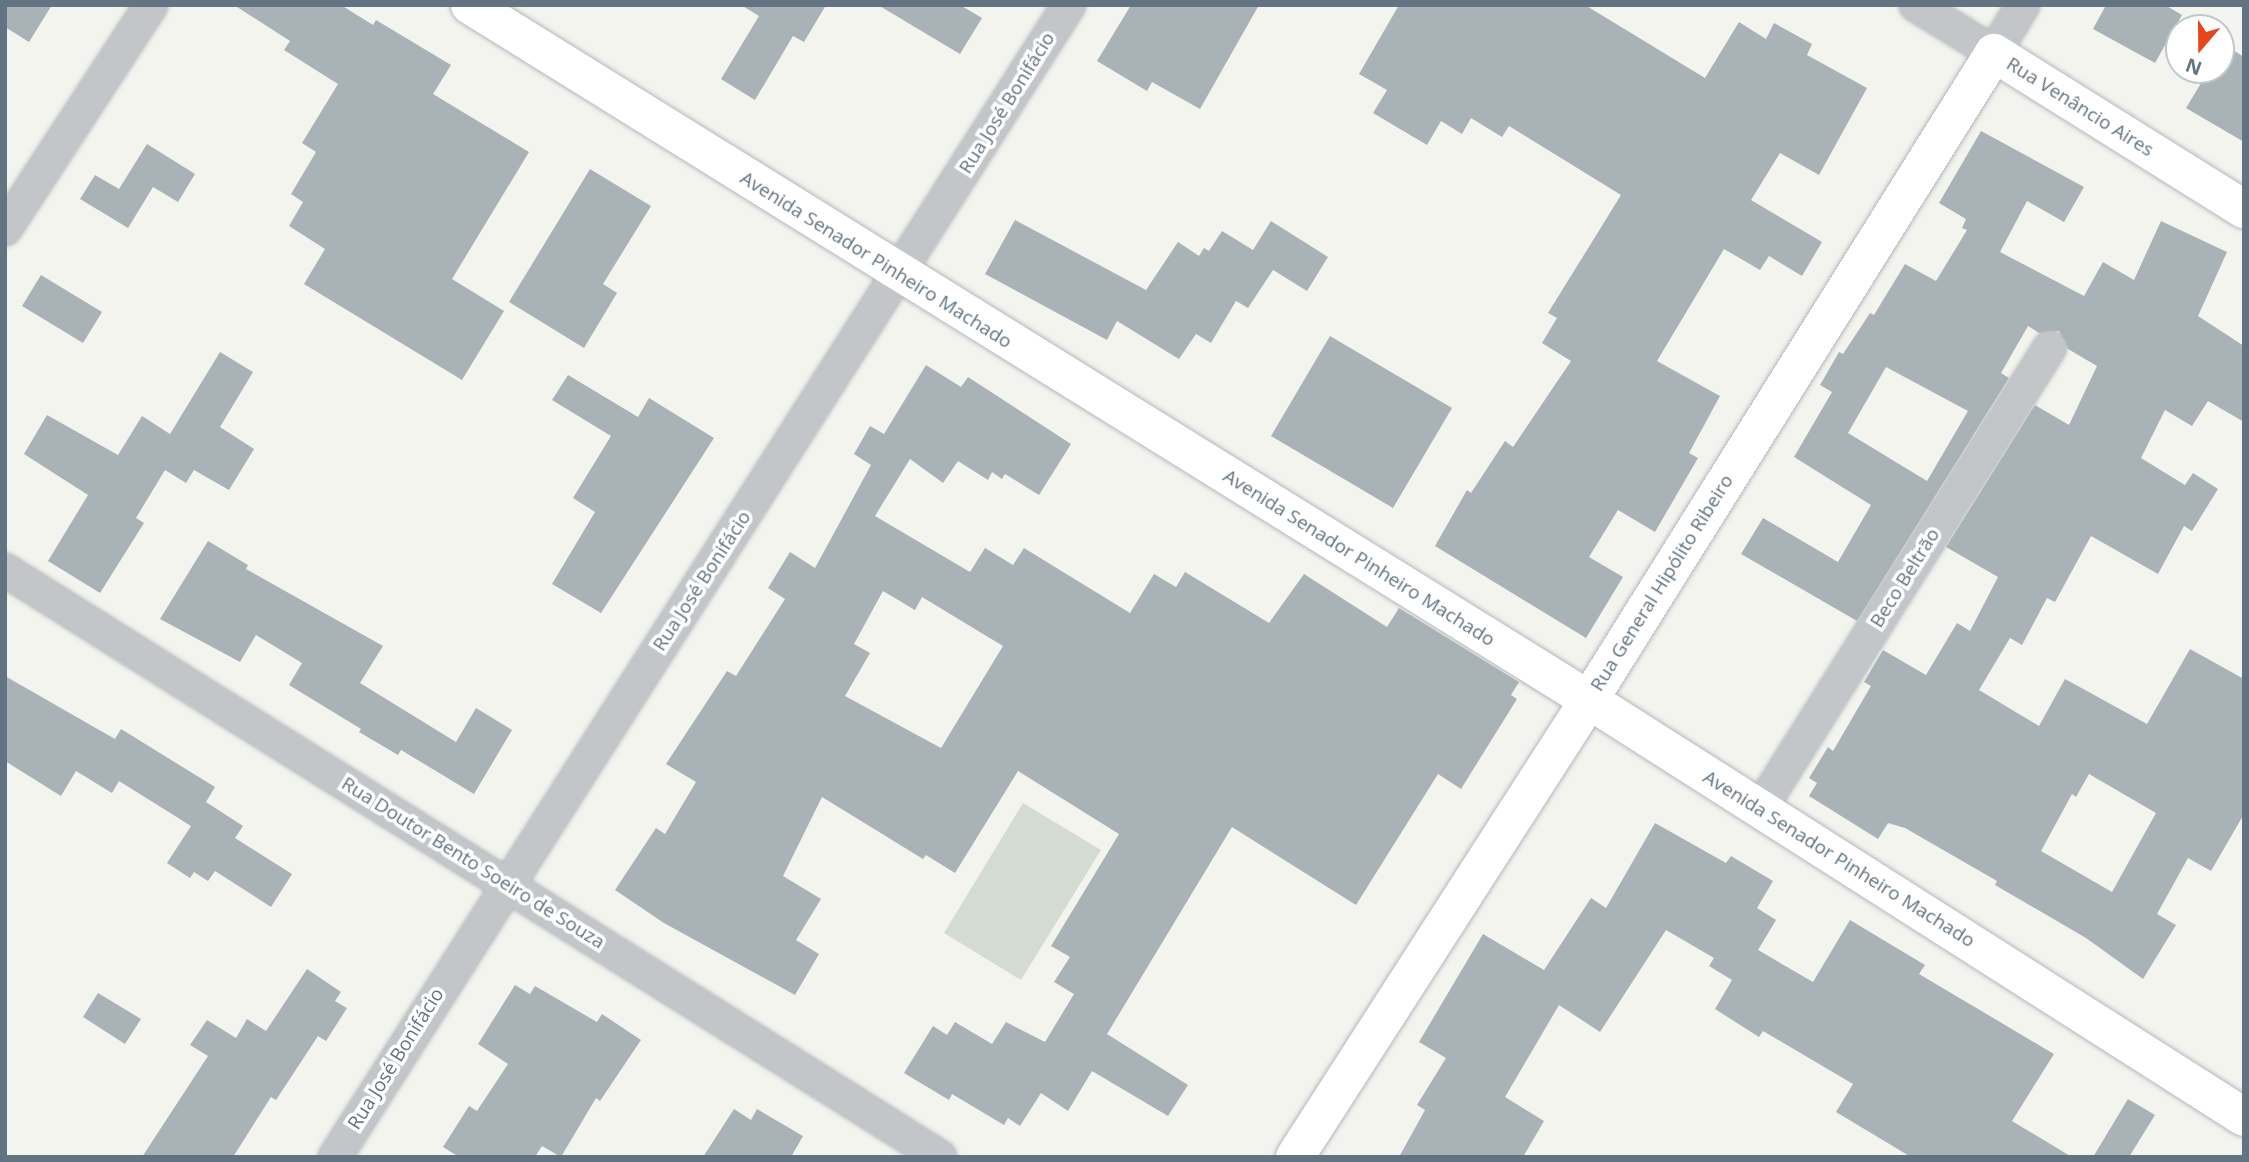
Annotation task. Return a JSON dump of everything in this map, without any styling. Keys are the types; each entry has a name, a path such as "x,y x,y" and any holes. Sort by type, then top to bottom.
{"main road":[{"name":"Avenida Senador Pinheiro Machado","path":"470,5 900,276 1589,700 2244,1117"},
{"name":"Rua Venâncio Aires","path":"1994,53 2244,209"},
{"name":"Rua General Hipólito Ribeiro","path":"1296,1157 1589,700 1994,53"}],"street":[{"path":"5,229 151,5"},
{"name":"Rua José Bonifácio","path":"335,1157 507,883 900,276 1069,5"},
{"name":"Rua Venâncio Aires","path":"1916,5 1994,53"},
{"name":"Rua General Hipólito Ribeiro","path":"1994,53 2023,5"},
{"name":"Beco Beltrão","path":"1760,809 2050,347"},
{"name":"Rua Doutor Bento Soeiro de Souza","path":"5,570 940,1157"}],"shaded area":[{"path":"1023,803 1101,850 1021,980 944,933"}],"building":[{"path":"5,5 52,5 29,42 5,27"},
{"path":"234,5 341,5 373,25 376,20 451,65 433,94 529,152 452,279 504,311 462,380 304,284 325,249 289,226 303,202 291,194 316,152 302,143 338,84 284,50 290,41"},
{"path":"741,5 826,5 804,42 793,36 755,100 721,79 759,16"},
{"path":"878,5 960,5 982,18 960,54"},
{"path":"1131,5 1259,5 1200,109 1152,82 1147,91 1097,61"},
{"path":"1399,5 1585,5 1705,78 1739,22 1766,39 1774,23 1812,44 1807,55 1867,88 1819,175 1780,153 1751,200 1822,242 1802,276 1769,256 1760,270 1724,249 1657,361 1720,396 1689,453 1698,458 1655,532 1618,510 1589,557 1623,577 1586,638 1435,546 1467,490 1471,493 1505,441 1513,447 1571,361 1542,343 1557,318 1548,313 1621,195 1509,126 1502,137 1471,118 1462,134 1441,121 1427,145 1373,113 1387,90 1359,74"},
{"path":"2106,5 2165,5 2180,14 2165,14 2165,45 2155,63 2093,29"},
{"path":"2235,51 2244,57 2244,142 2186,108 2201,84 2235,84"},
{"path":"1981,131 2084,187 2064,222 2027,201 2000,252 2084,296 2103,262 2134,280 2161,221 2227,252 2198,316 2244,346 2244,422 2208,401 2192,426 2165,410 2141,458 2185,485 2193,473 2218,489 2192,531 2184,526 2158,574 2091,536 2055,602 2047,598 2022,645 2010,638 1979,690 2039,726 2065,679 2147,724 2190,649 2244,679 2244,814 2211,871 2188,858 2157,914 2176,925 2143,979 2086,938 1995,885 1997,881 1905,828 1888,823 1878,839 1809,796 1817,783 1809,778 1828,747 1833,751 1871,686 1864,682 1883,650 1926,675 1957,623 1970,631 1998,577 1946,547 2035,405 2069,425 2097,366 2068,349 2059,331 2039,333 2028,326 2001,373 2009,378 1857,621 1741,554 1763,518 1838,562 1871,505 1794,457 1832,392 1820,385 1839,352 1843,354 1870,313 1874,315 1905,264 1936,281 1967,230 1962,228 1966,219 1939,203","holes":["1886,367 1968,411 1927,481 1848,433","2089,774 2156,813 2112,892 2041,851 2072,794 2076,797"]},
{"path":"147,144 195,174 178,202 153,187 128,228 80,199 95,175 119,189"},
{"path":"590,169 651,206 603,284 617,293 584,348 509,302"},
{"path":"1015,220 1146,290 1178,242 1199,256 1204,248 1209,251 1222,231 1253,250 1271,221 1328,257 1307,291 1273,270 1248,308 1236,301 1211,343 1196,334 1179,359 1117,321 1107,340 985,274"},
{"path":"41,275 102,312 83,343 22,306"},
{"path":"1330,336 1452,408 1393,508 1271,436"},
{"path":"220,352 253,372 220,427 254,449 229,490 194,470 186,483 165,470 136,518 144,523 100,593 48,561 88,495 24,454 47,415 118,455 142,416 170,434"},
{"path":"926,365 961,387 968,377 1071,444 1039,495 1005,474 1002,479 992,472 988,480 958,461 943,483 910,459 875,516 970,572 985,548 1013,565 1024,548 1130,613 1154,574 1176,587 1185,572 1269,623 1304,574 1387,627 1399,608 1519,682 1511,695 1517,699 1461,789 1438,774 1356,905 1232,827 1107,1034 1188,1085 1168,1116 1092,1071 1068,1111 1041,1093 1020,1126 1008,1118 1004,1125 952,1094 949,1100 904,1073 933,1026 947,1035 955,1022 992,1044 1006,1022 1045,1042 1074,994 1054,982 1070,957 1051,946 1119,834 1018,771 955,873 926,855 923,859 822,797 783,876 821,899 796,940 819,954 795,995 664,923 615,890 656,828 665,834 696,782 666,764 727,671 736,676 785,599 768,588 790,552 815,568 871,465 854,454 870,426 884,434","holes":["883,591 915,610 922,597 1003,646 941,748 845,696 870,653 854,644"]},
{"path":"568,375 638,417 649,398 714,438 601,613 552,584 595,512 573,498 611,436 552,400"},
{"path":"208,541 248,565 246,569 383,646 360,683 456,742 476,708 512,730 474,794 401,750 398,755 289,685 302,663 256,635 240,662 160,619"},
{"path":"5,676 115,739 121,729 215,787 206,802 243,826 235,838 292,874 271,907 215,871 208,881 194,872 190,878 167,863 191,826 119,781 112,793 76,771 61,796 5,761"},
{"path":"1655,823 1726,863 1731,856 1773,881 1757,908 1776,920 1758,950 1813,982 1850,920 1925,965 1919,974 2054,1054 2012,1121 2072,1157 1911,1157 1836,1112 1853,1084 1763,1031 1759,1037 1715,1009 1732,980 1709,966 1714,958 1666,930 1600,1032 1559,1005 1505,1097 1544,1121 1523,1157 1399,1157 1425,1110 1417,1105 1446,1058 1419,1042 1483,934 1544,970 1591,898 1606,908"},
{"path":"307,969 341,992 335,1001 347,1008 326,1041 318,1036 276,1100 271,1097 233,1157 142,1157 208,1056 190,1045 207,1020 236,1038 247,1019 266,1031"},
{"path":"515,985 530,994 535,986 597,1022 602,1014 641,1040 600,1101 596,1098 561,1157 542,1146 535,1157 459,1157 443,1147 469,1106 477,1111 508,1064 478,1044"},
{"path":"98,993 141,1019 125,1044 83,1017"},
{"path":"2128,1099 2155,1115 2129,1157 2093,1157"},
{"path":"734,1109 751,1120 757,1109 803,1136 791,1157 703,1157"}]}
